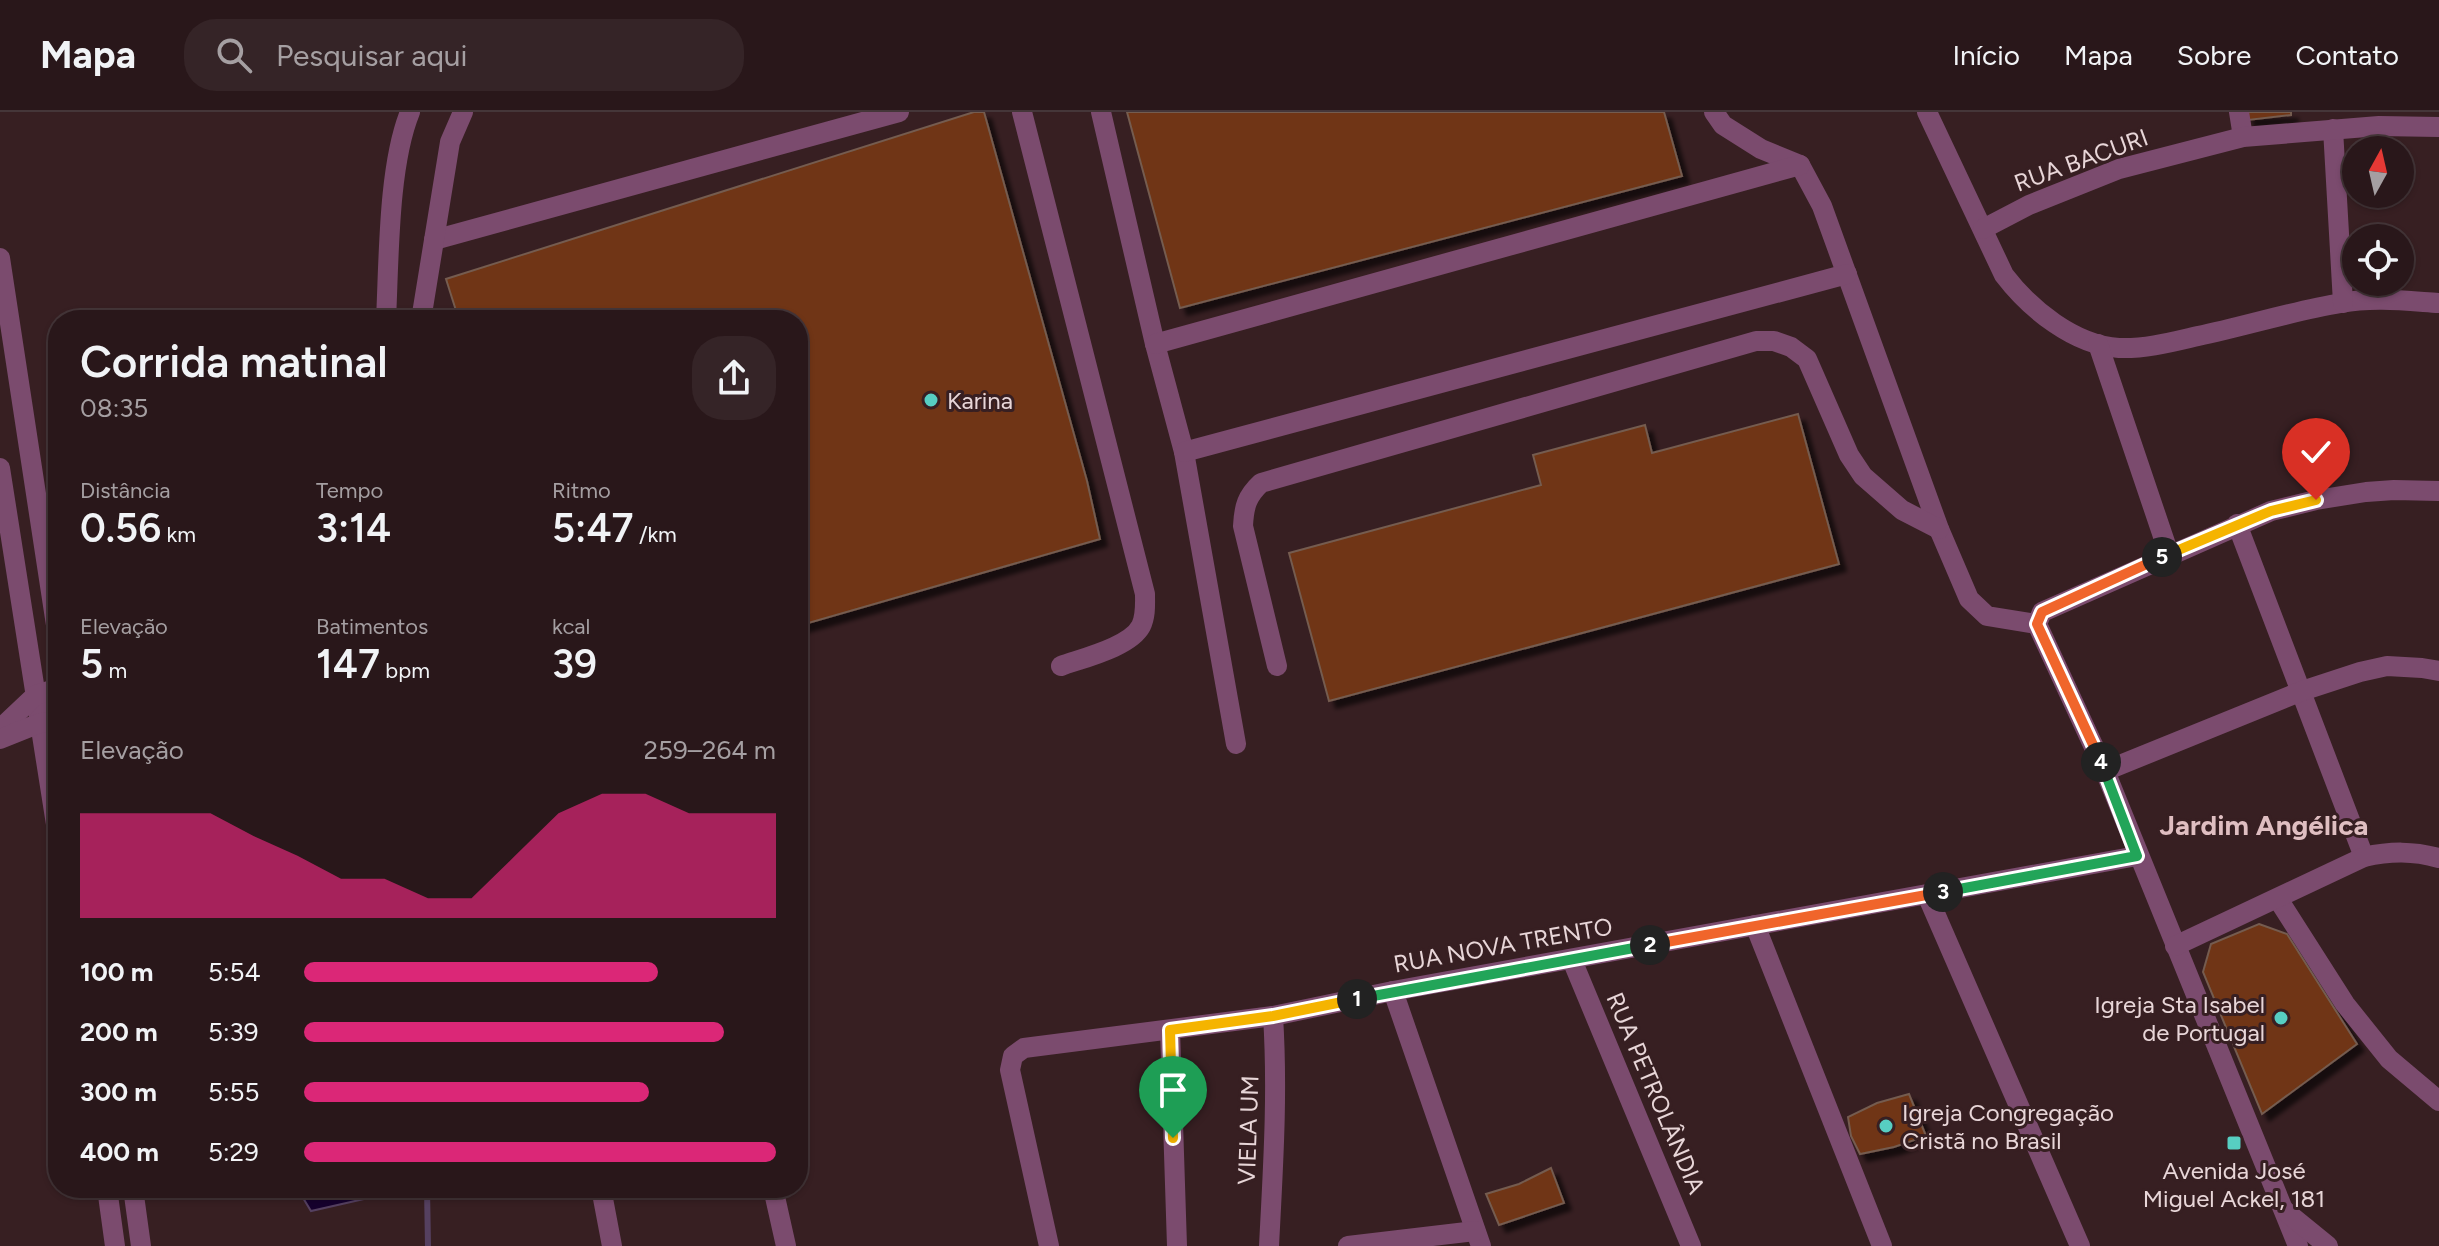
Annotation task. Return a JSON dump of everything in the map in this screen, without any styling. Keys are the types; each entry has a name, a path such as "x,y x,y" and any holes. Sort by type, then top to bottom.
{"street":[{"path":"387,310 394,196 402,133 410,112"},
{"path":"423,310 450,142 463,112"},
{"path":"434,240 899,112"},
{"path":"1022,112 1145,594 1145,612 1140,626 1129,640 1061,666"},
{"path":"1101,112 1155,344 1184,452 1236,744"},
{"path":"1714,112 1723,125 1761,149 1800,165 1822,206 1939,529 1969,599 1987,616 2037,624"},
{"path":"1927,112 2004,275 2020,295 2043,315 2098,344 2118,348 2162,344 2343,303 2391,300 2439,303"},
{"path":"2239,112 2243,137"},
{"name":"RUA BACURI","path":"1983,229 2029,205 2119,169 2243,137 2379,126 2439,127"},
{"path":"2333,129 2343,303"},
{"path":"1155,344 1800,165"},
{"path":"0,258 48,572"},
{"path":"1184,452 1847,274"},
{"path":"1277,666 1243,526 1249,494 1261,483 1756,341 1774,341 1791,347 1807,359 1849,455 1863,476 1902,510 1939,529"},
{"path":"2098,344 2169,554"},
{"path":"0,468 2,498 36,695 48,720"},
{"path":"2298,1246 2105,771 2037,624 2042,612 2271,511 2316,500 2394,490 2439,491"},
{"path":"2237,524 2364,857"},
{"path":"2105,771 2302,691 2387,666 2439,671"},
{"path":"0,729 36,695 48,691"},
{"path":"0,739 48,722"},
{"path":"2175,946 2364,857 2387,852 2414,852 2439,858"},
{"name":"RUA NOVA TRENTO","path":"1049,1246 1010,1070 1013,1056 1018,1051 1273,1016 1393,991 2137,856"},
{"path":"1927,895 2080,1246"},
{"path":"2278,899 2345,1004 2389,1059 2439,1101"},
{"path":"1755,925 1882,1246"},
{"name":"RUA PETROLÂNDIA","path":"1572,960 1691,1246"},
{"path":"1348,1246 1478,1238 1393,991"},
{"name":"VIELA UM","path":"1269,1246 1275,1132 1273,1016"},
{"path":"1170,1030 1177,1246"},
{"path":"108,1198 115,1246"},
{"path":"134,1198 141,1246"},
{"path":"603,1198 612,1246"},
{"path":"775,1198 786,1246"},
{"path":"2283,1209 2328,1246"}],"shaded area":[{"path":"303,1198 368,1198 311,1211"}],"building":[{"name":"Karina","path":"974,112 984,112 1087,481 1100,539 808,623 808,310 456,310 446,279"},
{"path":"1127,112 1664,112 1682,176 1180,308"},
{"path":"2246,112 2291,112 2291,115 2248,120"},
{"path":"1798,414 1839,564 1329,701 1289,553 1541,485 1533,455 1645,425 1652,453"},
{"name":"Igreja Sta Isabel de Portugal","path":"2259,924 2287,934 2357,1044 2262,1114 2203,972 2211,944"},
{"name":"Igreja Congregação Cristã no Brasil","path":"1909,1094 1926,1136 1860,1154 1851,1136 1848,1117 1877,1103"},
{"path":"1551,1168 1564,1203 1499,1225 1486,1194 1519,1184"}],"waterway":[{"path":"427,1198 428,1246"}],"place":[{"name":"Karina","path":"931,400"},
{"name":"Igreja Sta Isabel de Portugal","path":"2281,1018"},
{"name":"Igreja Congregação Cristã no Brasil","path":"1886,1126"},
{"name":"Avenida José Miguel Ackel, 181","path":"2234,1143"}],"district":[{"name":"Jardim Angélica","path":"2264,825"}],"route":[{"path":"1173,1138 1170,1030 1273,1016 1393,991 2137,856 2105,771 2037,624 2039,615 2237,524 2271,511 2316,500"}]}
